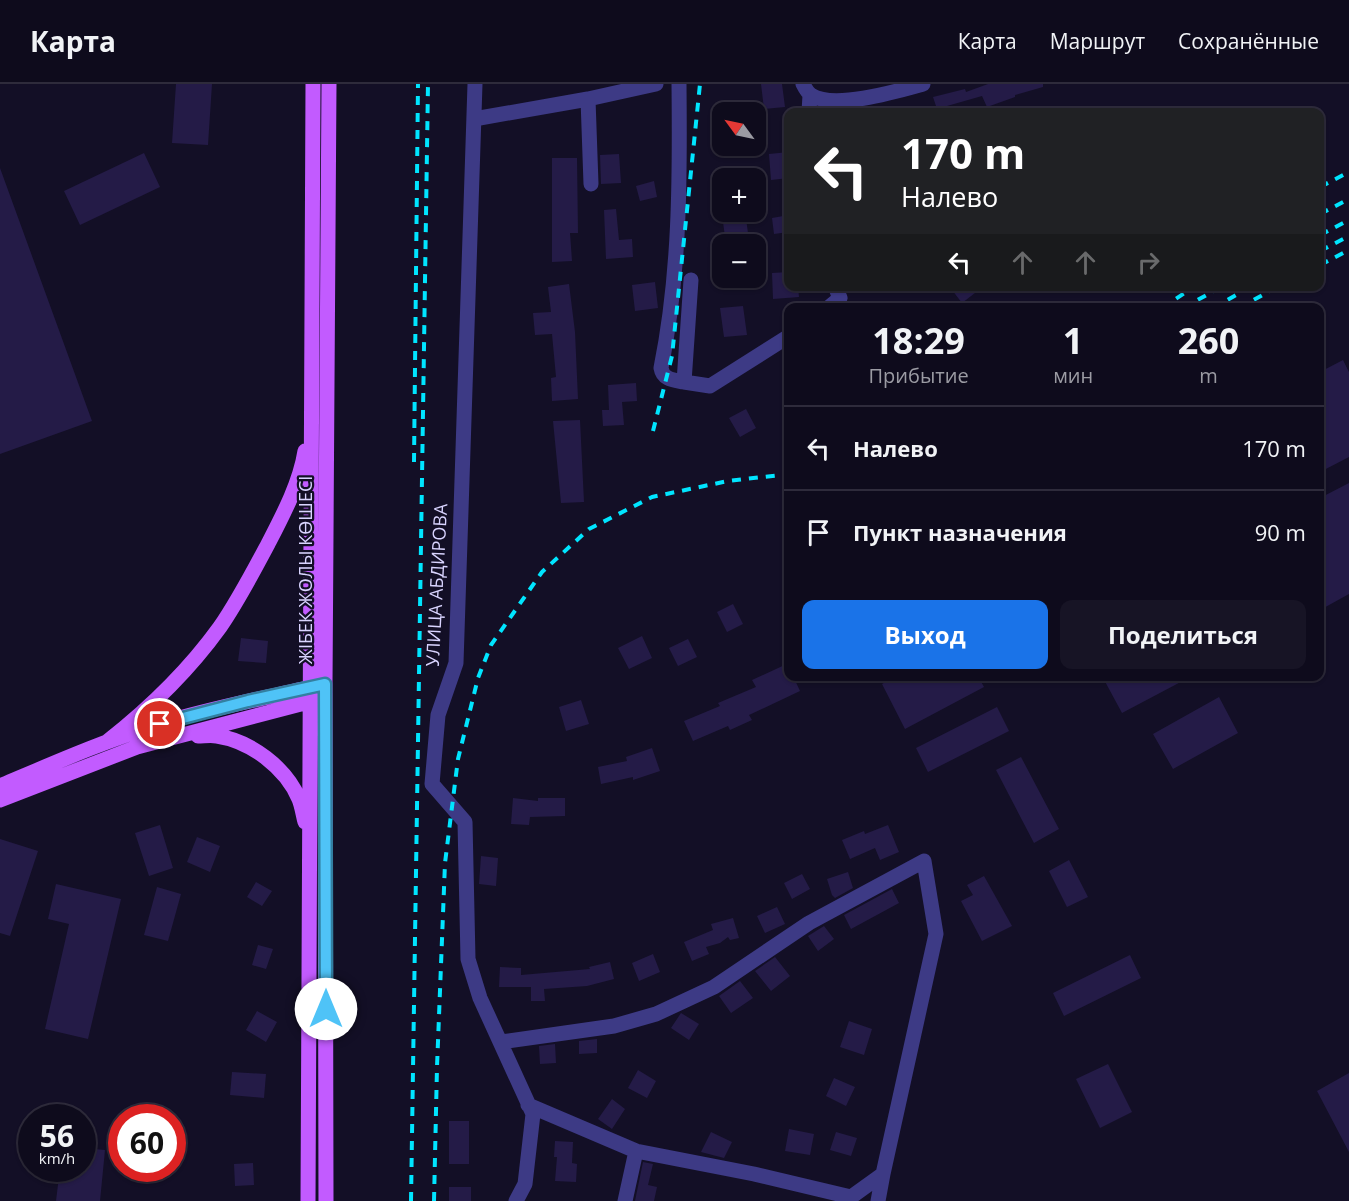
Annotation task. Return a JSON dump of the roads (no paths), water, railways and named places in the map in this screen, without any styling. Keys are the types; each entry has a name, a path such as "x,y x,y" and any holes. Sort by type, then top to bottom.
{"main road":[{"path":"308,1201 310,848 318,693 312,414 313,84"},
{"name":"ЖІБЕК ЖОЛЫ КӨШЕСІ","path":"326,1201 318,693 329,84"},
{"path":"108,741 153,703 187,669 220,627 252,574 282,516 302,469 312,414"},
{"path":"0,800 137,747 318,693"},
{"path":"0,786 108,741 160,724 248,701 318,693"},
{"path":"175,736 217,735 241,743 263,756 286,776 300,800 310,848"}],"street":[{"name":"УЛИЦА АБДИРОВА","path":"475,84 456,663 438,715 432,783 465,822 468,959 480,998 533,1114 525,1184 516,1201"},
{"path":"474,119 588,99 656,84"},
{"path":"679,84 680,190 662,374 667,378 710,386 784,339"},
{"path":"806,89 824,100 875,97 923,84"},
{"path":"806,89 808,108"},
{"path":"588,99 591,184"},
{"path":"684,382 691,280"},
{"path":"834,303 840,298 837,291"},
{"path":"501,1042 614,1026 656,1014 714,987 809,923 924,861 936,934 878,1201"},
{"path":"528,1105 636,1150 851,1197 883,1174"},
{"path":"625,1201 636,1150"}],"railway":[{"path":"414,462 418,84"},
{"path":"411,1201 428,84"},
{"path":"653,431 672,356 700,84"},
{"path":"1324,185 1349,172"},
{"path":"1324,212 1349,199"},
{"path":"1324,233 1349,220"},
{"path":"1324,249 1349,236"},
{"path":"1324,263 1349,250"},
{"path":"1170,303 1188,291"},
{"path":"1192,303 1214,291"},
{"path":"1222,303 1243,291"},
{"path":"1248,303 1270,291"},
{"path":"434,1201 445,863 458,759 478,678 491,645 542,572 589,529 652,497 728,481 784,475"}]}
